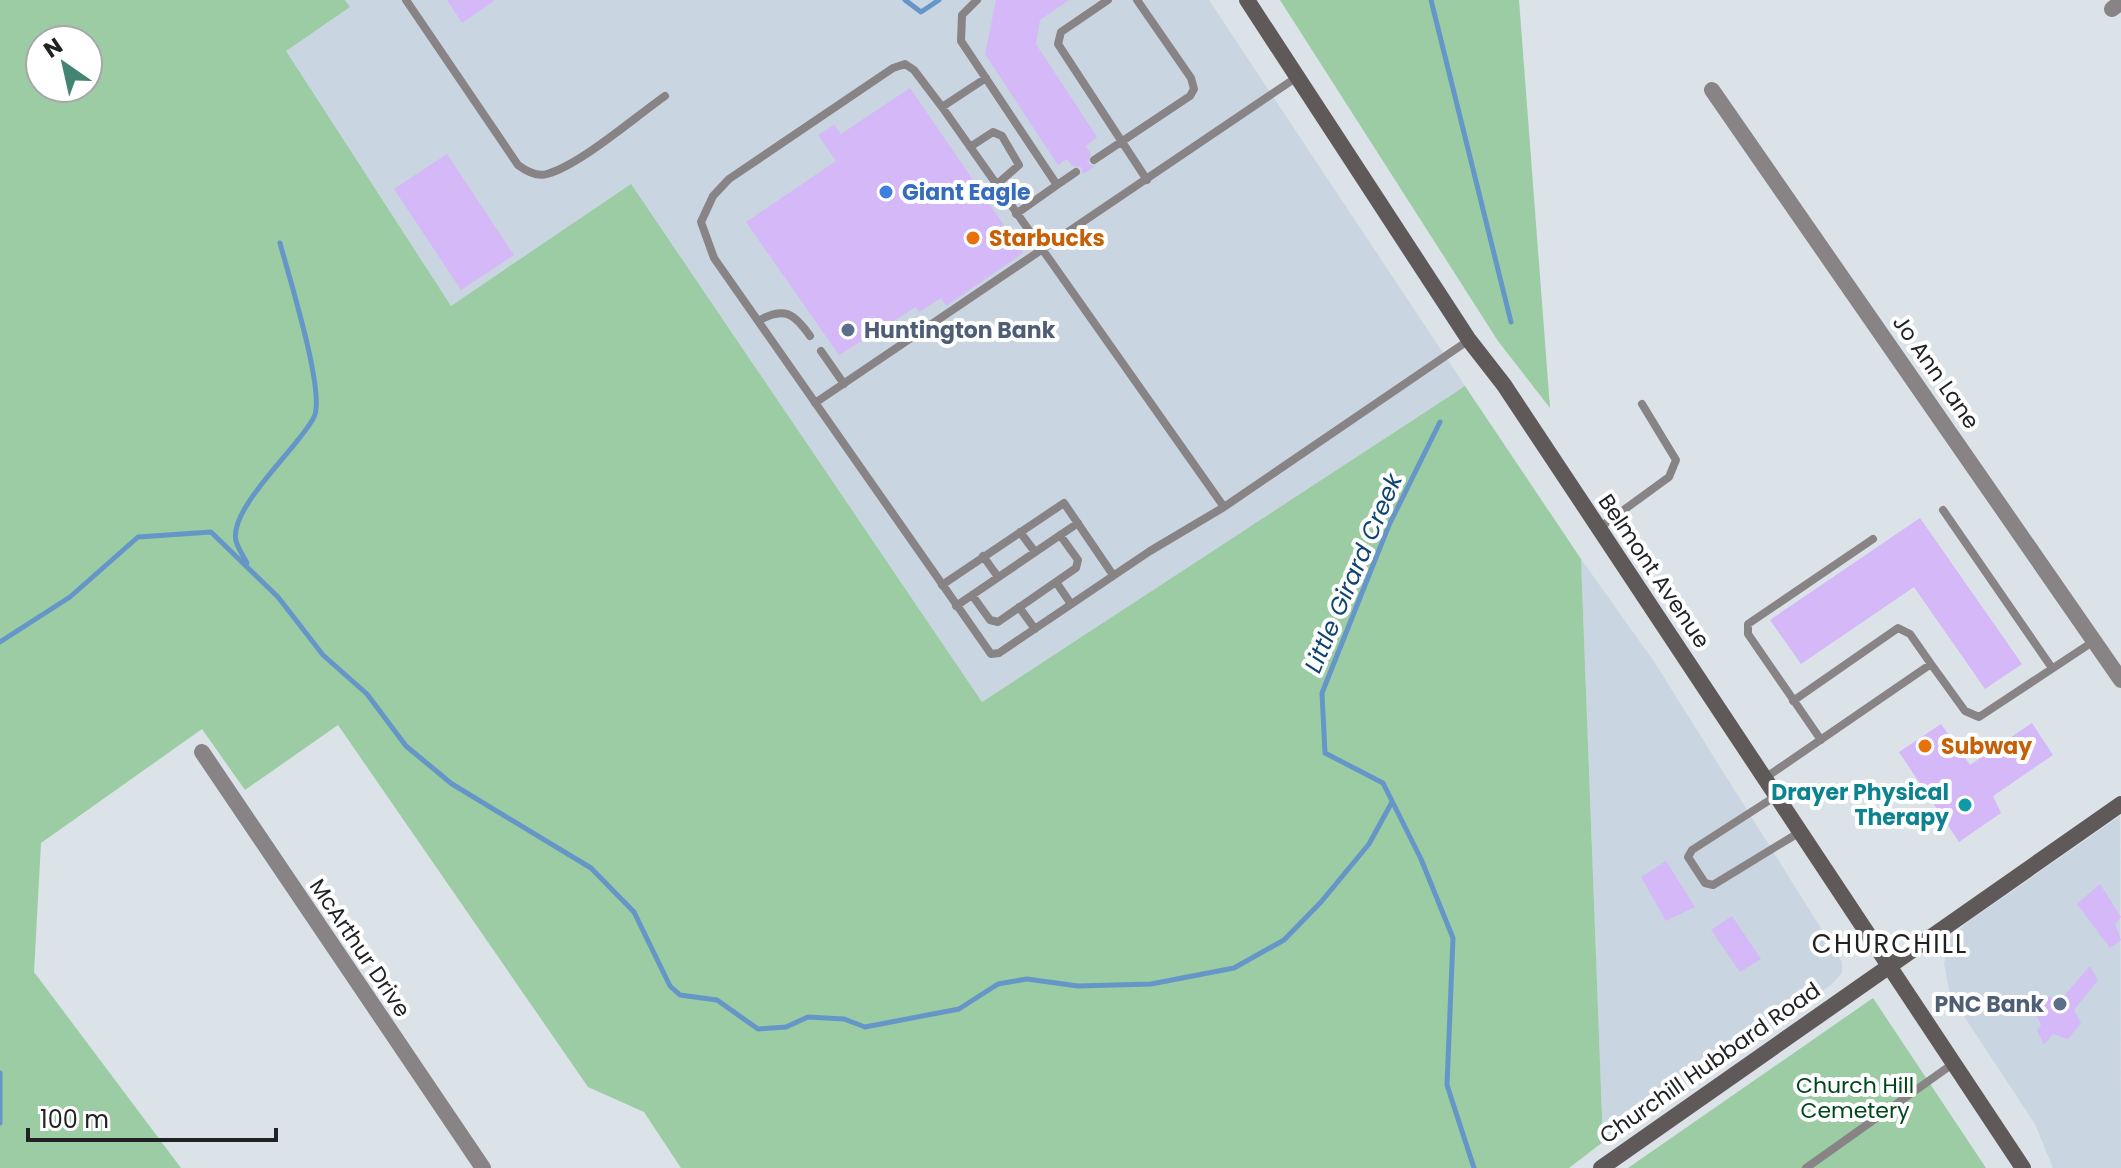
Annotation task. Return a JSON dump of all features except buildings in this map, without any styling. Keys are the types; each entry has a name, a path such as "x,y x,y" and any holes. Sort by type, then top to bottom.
{"main road":[{"name":"Belmont Avenue","path":"1247,0 1469,340 1504,385 2023,1168"},
{"name":"Churchill Hubbard Road","path":"1601,1168 1888,964 2121,804"}],"street":[{"name":"Jo Ann Lane","path":"1712,90 2121,680"},
{"name":"McArthur Drive","path":"202,752 483,1168"}],"lane":[{"path":"406,0 518,165 527,172 544,176 564,166 665,96"},
{"path":"977,0 962,15 959,35 1057,185"},
{"path":"1108,0 1061,32 1058,44 1147,180"},
{"path":"1094,160 1190,96 1194,89 1191,78 1137,0"},
{"path":"1224,507 942,107 914,70 905,64 893,68 729,179 713,196 701,222 714,258 991,654 999,653 1113,575 1224,507 1469,340"},
{"path":"815,403 1297,77"},
{"path":"942,107 986,78"},
{"path":"970,147 993,132 1002,136 1019,165 996,185"},
{"path":"1016,214 1076,172"},
{"path":"758,321 772,313 785,311 797,317 810,336"},
{"path":"821,351 844,384"},
{"path":"1599,528 1669,477 1676,466 1676,460 1642,404"},
{"path":"942,585 1064,503 1113,575"},
{"path":"1943,510 2052,668"},
{"path":"956,606 1078,523"},
{"path":"1020,532 1035,552"},
{"path":"972,595 993,623 1056,582 1079,564 1060,535"},
{"path":"1821,740 1748,634 1748,624 1873,539"},
{"path":"983,556 998,577"},
{"path":"1056,582 1071,604"},
{"path":"1019,607 1035,629"},
{"path":"1793,701 1898,628 1910,634 1965,711 1979,717 2094,641"},
{"path":"1765,778 1931,664"},
{"path":"1776,795 1692,850 1688,857 1705,883 1713,885 1800,832"},
{"path":"1806,1168 1954,1063"}],"shaded area":[{"path":"345,0 1209,0 1465,386 982,702 631,185 451,306 285,51 349,7"},
{"path":"1581,559 1655,663 1842,962 1842,973 1831,985 1603,1142"},
{"path":"2120,816 2121,1168 2053,1168 2035,1124 1950,995 1944,963 1950,939 1965,924"}],"green space":[{"path":"0,0 345,0 350,7 286,51 451,306 631,184 982,702 1465,386 1581,559 1603,1142 1569,1168 681,1168 644,1112 588,1087 338,725 245,790 202,729 41,843 34,972 181,1168 0,1168"},
{"path":"1280,0 1519,0 1550,408 1498,341"},
{"name":"Church Hill Cemetery","path":"1873,998 1986,1168 1628,1168"}],"waterway":[{"path":"905,0 921,12 939,0"},
{"name":"Little Girard Creek","path":"1431,0 1511,322"},
{"path":"247,563 236,541 243,512 307,429 314,417 316,404 311,360 280,243"},
{"name":"Little Girard Creek","path":"1440,422 1389,525 1322,693 1325,753 1383,783 1421,859 1453,938 1447,1085 1474,1168"},
{"path":"0,642 70,597 138,537 211,532 278,597 323,655 367,694 406,746 452,784 591,868 634,912 670,986 680,995 717,1000 758,1029 786,1027 808,1017 844,1019 865,1027 959,1009 998,984 1027,979 1078,986 1151,984 1234,968 1284,940 1321,902 1369,844 1392,802"},
{"path":"0,1073 0,1123"}],"place":[{"name":"Giant Eagle","path":"886,192"},
{"name":"Starbucks","path":"973,238"},
{"name":"Huntington Bank","path":"848,330"},
{"name":"Subway","path":"1925,746"},
{"name":"Drayer Physical Therapy","path":"1965,805"},
{"name":"PNC Bank","path":"2060,1004"}],"district":[{"name":"CHURCHILL","path":"1890,944"}]}
